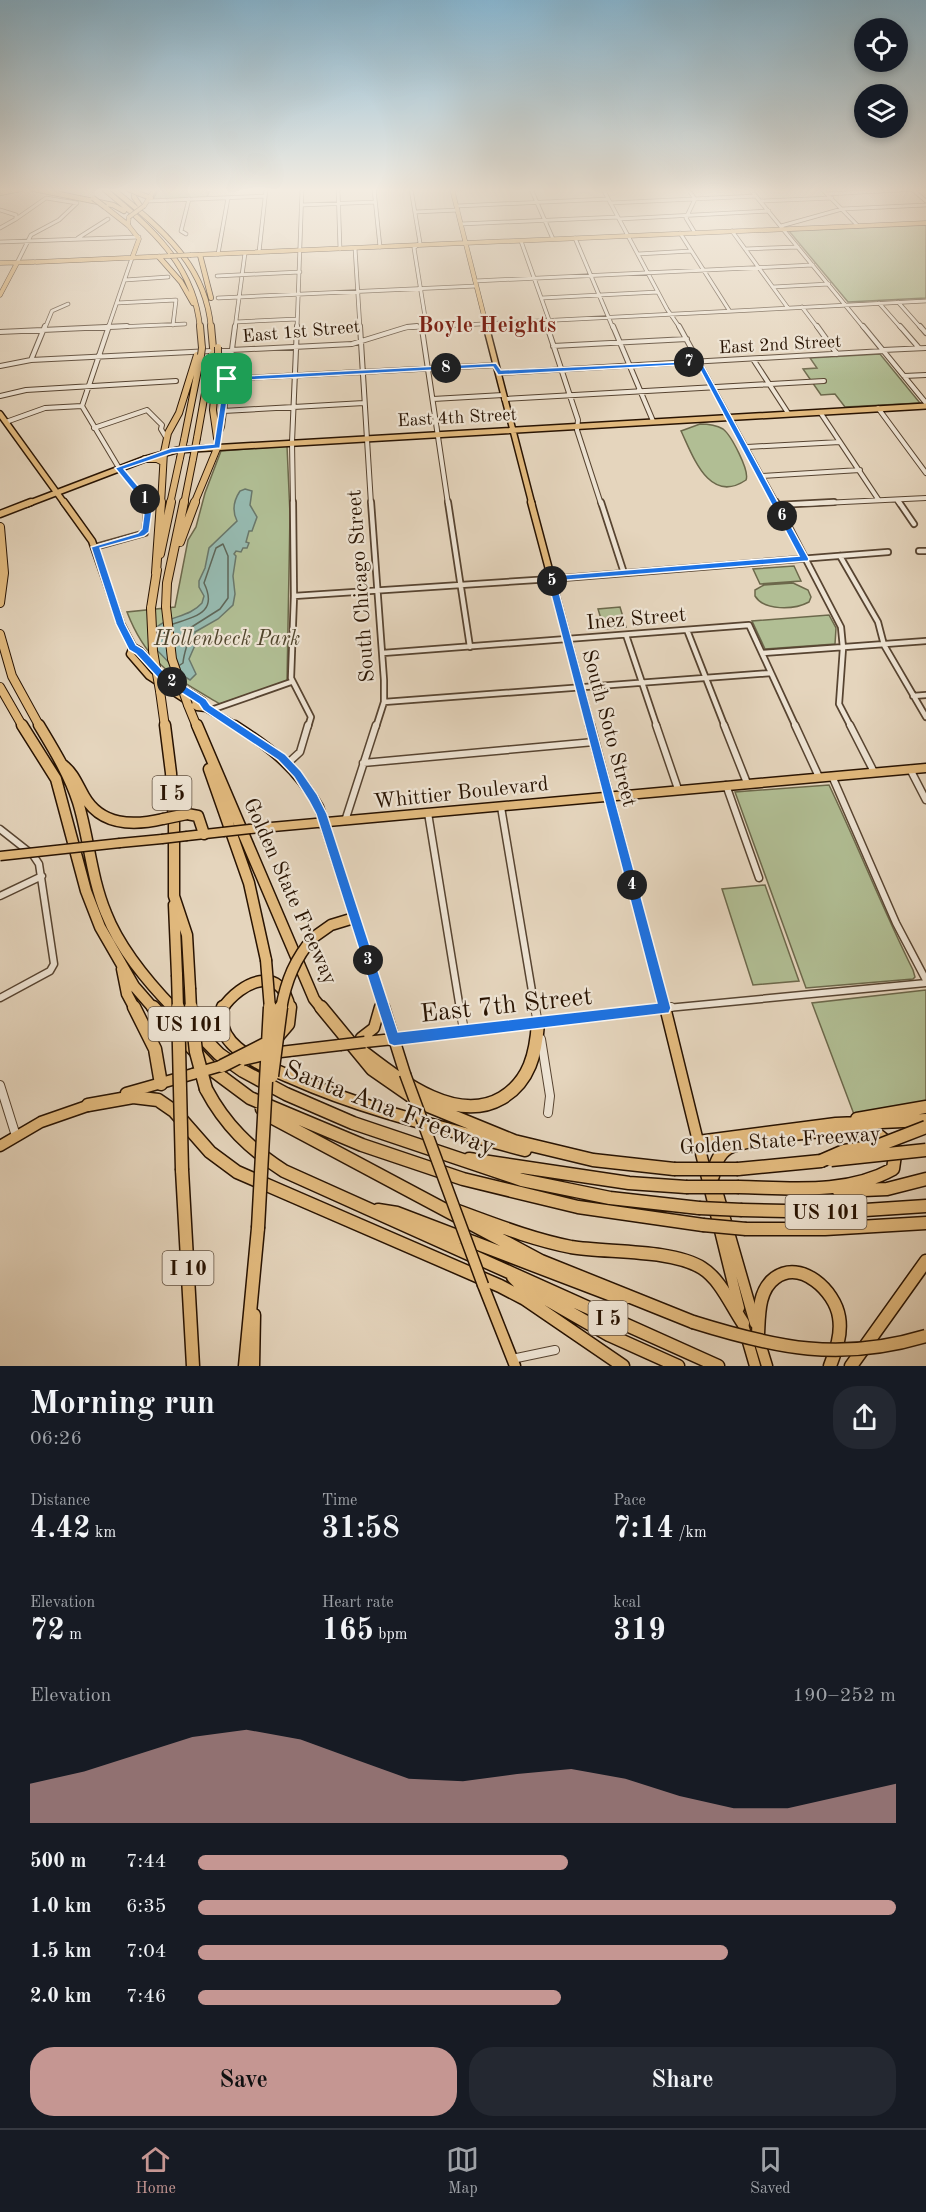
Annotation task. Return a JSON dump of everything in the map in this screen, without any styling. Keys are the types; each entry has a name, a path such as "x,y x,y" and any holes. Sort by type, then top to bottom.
{"highway":[{"name":"I 5","path":"173,253 189,278 201,323 200,350 151,608 153,651 171,773 174,896 187,935 196,1050 206,1089 231,1131 255,1153 284,1171 713,1364"},
{"name":"Golden State Freeway","path":"184,253 199,277 209,304 215,351 167,583 166,607 171,659 196,727 201,733 314,999 344,1043 378,1075 421,1103 468,1124 544,1149 629,1166 738,1169 926,1150"},
{"path":"200,255 208,280 211,298 209,304"},
{"path":"159,257 189,294 201,323"},
{"path":"156,573 165,436 179,413 200,350"},
{"path":"175,550 183,538 197,494 214,460 218,442 215,435 214,411 215,351"},
{"path":"145,459 157,459 163,462"},
{"path":"0,527 4,573 0,603"},
{"name":"Santa Ana Freeway","path":"0,634 3,656 12,681 62,765 80,807 99,894 108,917 136,965 171,1006 222,1056 280,1091 357,1124 506,1175 564,1190 618,1199 699,1208 742,1210 835,1212 926,1206"},
{"name":"Santa Ana Freeway","path":"0,687 6,702 56,779 86,891 100,927 134,986 215,1072 250,1098 362,1144 463,1179 578,1207 746,1229 902,1226 926,1223"},
{"path":"196,727 196,735 226,813 249,883 266,960 270,1005 265,1127 245,1366"},
{"path":"62,765 73,772 88,801 102,816 126,825 187,814 198,816 204,834"},
{"name":"I 10","path":"174,896 182,1170 193,1366"},
{"path":"265,1127 287,982 294,962 314,937 331,925 354,918"},
{"path":"121,963 127,994 155,1049 161,1084"},
{"path":"222,1066 276,1038 284,1031 291,1015 289,998 284,988 272,981 248,983 228,999 221,1015 224,1033 239,1049 275,1070 335,1096 529,1151 544,1149"},
{"path":"344,1043 393,1076 423,1092 454,1104 478,1107 498,1102 522,1082 537,1049 538,1023"},
{"path":"87,1105 132,1097 158,1100 183,1121 216,1158 237,1172 500,1286 525,1299 623,1366"},
{"path":"250,1098 271,1117 296,1132 541,1261 693,1322"},
{"path":"698,1142 836,1124 926,1107"},
{"path":"836,1124 926,1120"},
{"path":"821,1161 844,1151 877,1146 926,1128"},
{"path":"448,1156 629,1183 686,1187 836,1187 855,1184 886,1173 893,1169 895,1155 883,1137 866,1130 756,1140 727,1148 715,1162 712,1176"},
{"path":"740,1187 837,1191 879,1190 926,1179"},
{"path":"437,1206 464,1212 538,1240 573,1247 686,1259 704,1269 714,1279 742,1323"},
{"path":"363,1207 398,1213 593,1290 744,1339 794,1350 873,1350 926,1336"},
{"path":"851,1366 926,1262"},
{"path":"508,1272 520,1284 600,1330 678,1366"},
{"path":"758,1334 762,1302 770,1283 782,1274 800,1273 809,1276 825,1287 839,1312 842,1332 830,1366"},
{"path":"252,1298 255,1333 253,1366"}],"main road":[{"path":"132,258 134,253"},
{"path":"0,263 249,253"},
{"name":"South Soto Street","path":"468,253 551,579 665,1008 698,1142 704,1176 755,1366"},
{"path":"0,296 3,285 17,263"},
{"name":"East 4th Street","path":"0,514 164,452 218,442 292,442 926,404"},
{"path":"0,414 95,547 121,624 133,647 130,654 149,676 197,707 209,709 288,763 313,798 324,823 436,1163 514,1363"},
{"name":"Whittier Boulevard","path":"0,856 250,829 926,768"},
{"path":"363,1040 373,1030 378,1019 381,1000"},
{"name":"East 7th Street","path":"0,1146 54,1117 87,1105 264,1054 363,1040 394,1039"},
{"name":"South Soto Street","path":"698,1142 712,1176 767,1366"}],"street":[{"path":"17,263 22,253"},
{"path":"218,442 222,427 245,253"},
{"path":"288,763 300,752 311,717 291,682 294,596 292,442 300,253"},
{"path":"355,253 360,342"},
{"path":"415,253 426,323 422,329 470,647"},
{"path":"525,253 542,298 553,346 578,425 577,430 624,573"},
{"path":"581,253 653,421"},
{"path":"660,253 638,254 747,447 841,627 843,648 840,704 874,772"},
{"path":"692,253 729,310"},
{"path":"748,253 788,308"},
{"path":"803,253 926,404"},
{"path":"95,547 145,533 149,504 119,468 82,406 132,258"},
{"path":"219,298 421,288 534,278 813,265"},
{"path":"217,276 300,272"},
{"path":"124,280 168,277"},
{"path":"773,286 829,284"},
{"path":"542,298 658,292"},
{"path":"117,303 176,300 173,325"},
{"name":"East 1st Street","path":"0,366 31,360 360,342 397,329 424,327 926,301"},
{"path":"898,302 926,333"},
{"path":"879,303 918,348"},
{"path":"31,360 52,311 68,304"},
{"path":"802,307 837,354"},
{"path":"236,322 297,319"},
{"path":"0,332 184,324"},
{"path":"553,346 687,339"},
{"name":"South Chicago Street","path":"345,821 384,702 383,653 360,342"},
{"name":"East 2nd Street","path":"498,373 926,348"},
{"path":"753,359 788,413"},
{"path":"227,379 496,365"},
{"path":"904,376 926,375"},
{"path":"0,396 26,390 176,381"},
{"path":"433,399 570,395 824,381"},
{"path":"223,411 364,403"},
{"path":"3,421 45,408 82,406"},
{"path":"878,408 926,473"},
{"path":"94,428 147,410 162,425 161,429 165,436"},
{"path":"820,412 878,499"},
{"path":"747,447 840,442"},
{"path":"762,476 860,470"},
{"path":"777,505 926,498"},
{"path":"897,500 914,524"},
{"path":"294,596 551,579 888,552"},
{"path":"840,556 878,622 884,645 926,717"},
{"name":"Inez Street","path":"383,653 749,625 763,653"},
{"path":"687,630 747,783"},
{"path":"626,635 678,789"},
{"path":"819,777 763,653 926,641"},
{"path":"384,702 771,673"},
{"path":"209,709 291,682"},
{"path":"913,696 926,695"},
{"path":"363,763 594,742"},
{"path":"910,770 926,800"},
{"path":"832,776 896,922 926,982"},
{"path":"726,785 759,878"},
{"path":"501,807 550,1096 548,1113"},
{"path":"428,813 464,1031"},
{"path":"0,829 33,855 39,864 54,964 52,968 0,998"},
{"path":"0,896 42,876"},
{"name":"East 7th Street","path":"394,1039 665,1008 926,982"},
{"path":"0,1085 16,1136"},
{"path":"514,1363 555,1350"}],"green space":[{"path":"807,253 926,253 926,298 848,302"},
{"path":"880,354 920,403 845,407 835,394 821,395 803,369 817,368 810,358"},
{"path":"700,424 723,429 743,461 746,480 733,486 722,486 712,482 704,474 681,431"},
{"name":"Hollenbeck Park","path":"287,446 290,514 287,681 220,704 163,667 143,644 127,612 175,607 188,540 196,527 205,493 221,451"},
{"path":"794,566 801,581 760,584 753,569"},
{"path":"793,583 808,590 811,597 809,602 796,607 780,608 765,604 755,596 755,590 764,585"},
{"path":"620,607 626,627 604,629 598,609"},
{"path":"829,615 836,628 835,644 765,649 752,621"},
{"path":"829,785 913,970 915,977 913,979 806,988 735,792"},
{"path":"765,885 799,981 753,985 722,889"},
{"path":"926,990 926,1105 855,1117 812,1003"}],"water":[{"path":"245,489 252,491 250,505 257,517 252,531 249,531 247,548 243,548 241,552 236,551 234,554 236,556 233,605 218,619 195,632 196,643 189,659 196,674 190,680 179,673 153,646 152,632 163,623 190,612 202,603 204,596 199,587 199,581 205,568 209,548 237,521 235,502 240,491"}],"district":[{"name":"Boyle Heights","path":"487,324"}],"route":[{"path":"699,362 747,447 805,559 551,579 665,1008 394,1039 322,814 313,798 298,774 281,757 206,708 203,701 161,675 140,651 133,647 121,624 95,547 141,535 147,530 149,504 119,468 171,451 218,446 227,379 496,365 498,373 699,362"}]}
